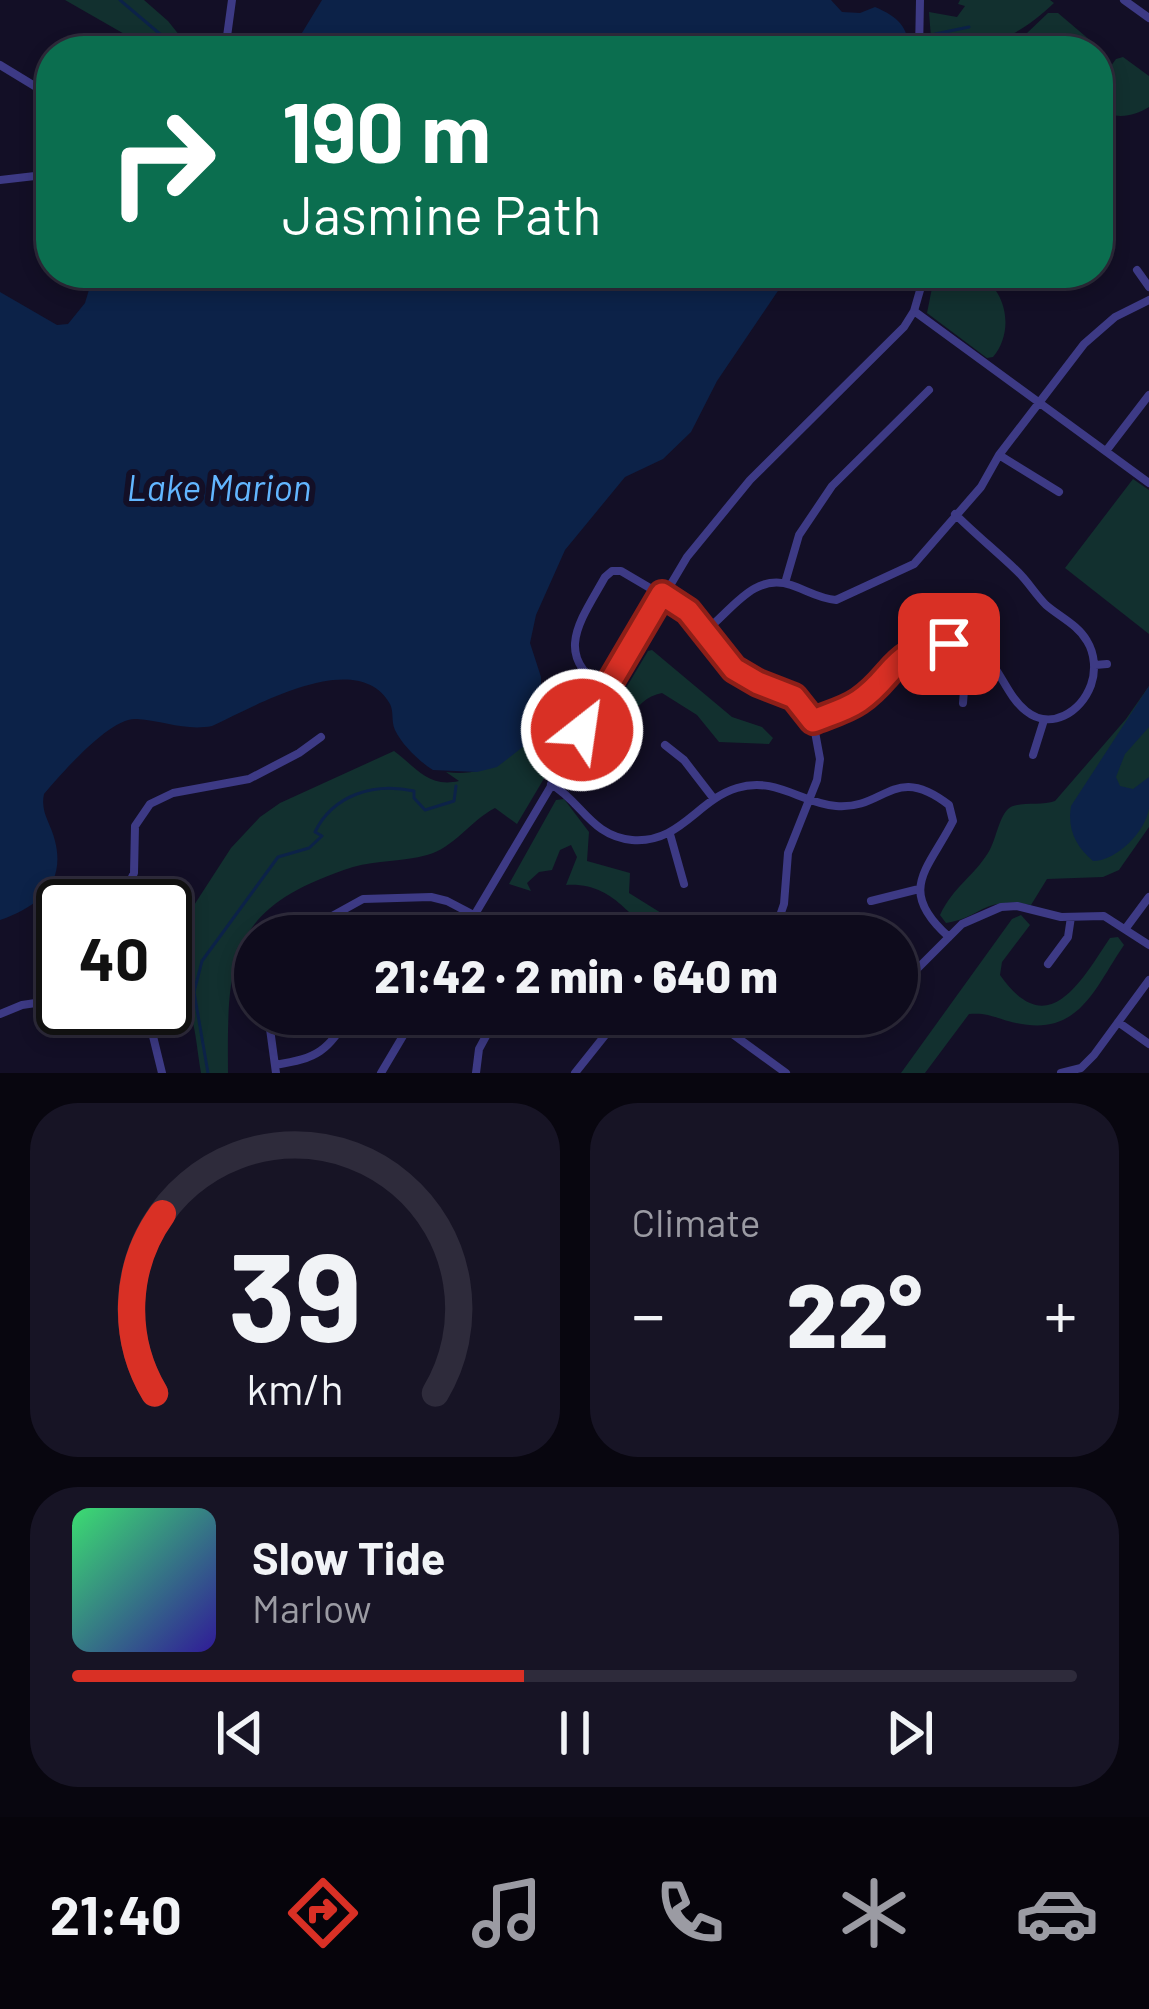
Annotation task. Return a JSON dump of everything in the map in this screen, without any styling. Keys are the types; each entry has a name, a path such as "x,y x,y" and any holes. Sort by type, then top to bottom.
{"street":[{"path":"226,36 232,0"},
{"path":"1124,0 1149,18"},
{"path":"919,5 919,36"},
{"path":"0,65 36,87"},
{"path":"0,180 36,175"},
{"path":"1138,270 1149,287"},
{"path":"474,915 662,594 750,480 891,342 914,311 921,288"},
{"path":"704,632 754,587 785,583 826,599 846,598 914,564 981,487 999,455 1096,332 1149,300"},
{"path":"914,311 1149,482"},
{"path":"785,583 799,535 832,486 928,390"},
{"path":"1106,451 1149,395"},
{"path":"999,455 1059,492"},
{"path":"813,721 857,703 891,667 918,650 949,644 978,652 1000,670 1024,710 1044,720 1061,718 1075,709 1090,687 1095,664 1082,632 1043,602 955,514"},
{"path":"606,689 582,671 574,646 578,628 605,577 621,571 688,611 734,669 794,697 813,721 820,759 812,799 788,853 780,915"},
{"path":"963,703 965,678 978,652"},
{"path":"1095,664 1107,664"},
{"path":"1033,755 1044,720"},
{"path":"131,879 135,826 149,804 173,793 249,779 321,737"},
{"path":"664,745 683,760 714,800"},
{"path":"550,784 577,803 592,825 608,834 643,840 670,834 734,788 758,784 834,806 854,805 890,789 927,790 946,802 953,821 924,868 920,889 926,913 949,937"},
{"path":"670,834 684,884"},
{"path":"871,901 920,889"},
{"path":"333,915 363,898 431,897 471,915"},
{"path":"1126,928 1149,897"},
{"path":"918,968 969,919 1001,907 1071,917 1104,916 1149,945"},
{"path":"1048,964 1068,937 1071,917"},
{"path":"1061,1073 1082,1068 1149,980"},
{"path":"0,1014 36,1003"},
{"path":"1118,1022 1149,1045"},
{"path":"152,1035 159,1072"},
{"path":"271,1035 275,1069 325,1050 335,1035"},
{"path":"381,1073 404,1035"},
{"path":"476,1073 479,1048 486,1035"},
{"path":"574,1073 605,1035"},
{"path":"731,1035 771,1069 786,1073"}],"green space":[{"path":"65,0 144,0 180,36 128,36"},
{"path":"960,0 1054,3 1006,36 931,36 929,12 957,17 965,6 958,4"},
{"path":"1048,13 1058,13 1085,36 1024,36"},
{"path":"1123,57 1149,76 1149,107 1130,115 1113,115 1116,59"},
{"path":"932,288 994,288 1004,311 1000,347 987,358 927,313"},
{"path":"1133,479 1149,490 1149,634 1065,568"},
{"path":"652,650 732,717 762,727 773,738 769,744 719,742 697,715 662,693 638,707 585,781 578,775 579,767"},
{"path":"1149,686 1149,827 1119,870 1103,877 1047,879 1031,905 992,905 946,923 940,915 988,853 1008,809 1055,801"},
{"path":"541,700 574,728 517,824 495,808 437,852 353,867 312,883 264,915 234,915 228,1073 201,1073 192,1019 192,908 231,848 260,817 280,803 394,751 439,782 459,781 446,772 464,773 496,764 521,745"},
{"path":"564,799 589,832 587,861 630,873 629,893 664,915 632,915 599,890 566,885 577,857 571,845 560,850 552,870 539,872 527,883 531,891 509,884 556,800"},
{"path":"1021,915 1030,925 1002,962 1000,975 1017,995 1033,1004 1048,1005 1075,987 1110,938 1118,937 1124,945 1093,993 1070,1016 1037,1025 969,1014 925,1073 901,1073 1012,919"}],"water":[{"path":"322,0 831,0 842,12 860,13 875,7 890,14 906,36 300,36"},
{"name":"Lake Marion","path":"90,288 780,288 717,381 691,432 663,459 625,477 565,550 536,615 530,643 541,677 541,700 538,720 524,746 497,767 477,772 433,770 398,736 390,704 375,688 354,680 304,686 212,726 126,720 88,748 44,794 56,870 53,879 36,879 36,902 0,920 0,292 57,325 68,324 85,303"},
{"path":"1149,686 1149,727 1125,754 1116,777 1120,786 1133,789 1149,777 1147,817 1120,850 1093,861 1074,837 1071,806"}],"waterway":[{"path":"120,0 162,36"},
{"path":"935,34 969,27"},
{"path":"208,1073 194,992 202,961 278,857 309,848 322,836 315,832 323,819 356,794 384,788 414,791 425,810 454,801 456,786"}],"route":[{"path":"582,730 662,594 695,618 734,669 794,697 813,721 857,703 891,667 918,650 949,644"}]}
